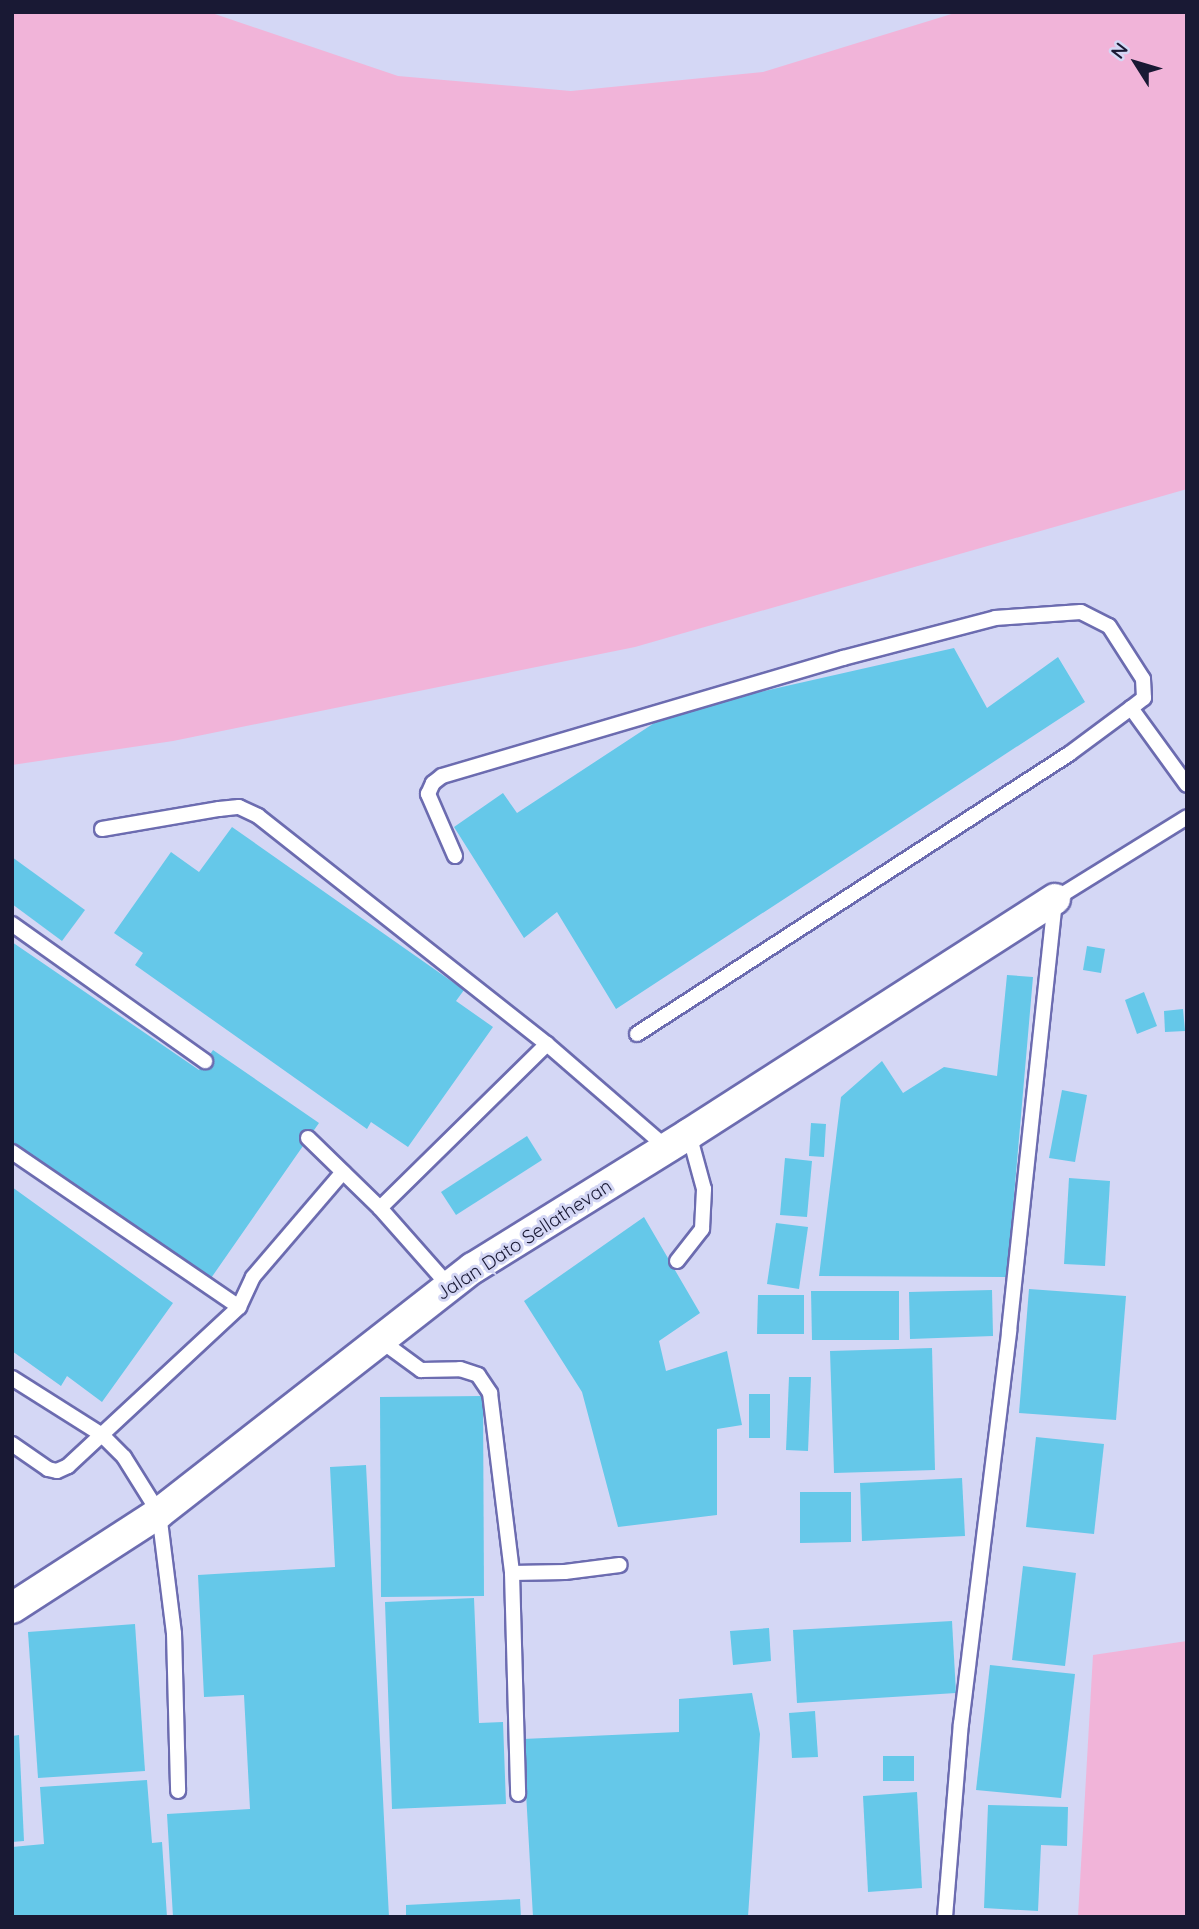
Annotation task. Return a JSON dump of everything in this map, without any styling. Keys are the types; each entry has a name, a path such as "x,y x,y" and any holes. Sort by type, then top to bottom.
{"street":[{"name":"Jalan Dato Sellathevan","path":"12,1608 159,1513 473,1268 678,1141 1055,899"}],"lane":[{"path":"455,856 428,794 433,783 442,776 843,658 995,618 1081,612 1109,626 1143,679 1144,698 1057,761 637,1034"},
{"path":"1131,708 1187,785"},
{"path":"102,829 239,807 258,816 547,1044 678,1141 704,1189 702,1229 677,1261"},
{"path":"945,1917 961,1724 1009,1331 1055,899 1187,817"},
{"path":"12,924 205,1061"},
{"path":"380,1208 547,1044"},
{"path":"308,1138 380,1208 449,1286"},
{"path":"12,1152 239,1307"},
{"path":"12,1444 48,1469 57,1471 68,1466 239,1307 253,1277 343,1172"},
{"path":"380,1339 421,1370 460,1370 478,1375 491,1393 512,1573 518,1794"},
{"path":"12,1378 102,1435 124,1457 159,1513 174,1633 178,1791"},
{"path":"512,1573 565,1572 620,1565"}],"shaded area":[{"path":"12,12 209,12 398,76 571,91 763,72 958,12 1187,12 1187,489 635,647 173,741 12,765"},
{"path":"1187,1641 1187,1917 1078,1917 1093,1655"}],"building":[{"path":"954,648 987,708 1058,657 1085,702 616,1009 557,912 524,938 454,827 503,793 517,813 671,712"},
{"path":"232,827 464,990 456,1001 493,1027 408,1147 371,1122 367,1129 135,965 143,953 114,933 171,852 199,872"},
{"path":"12,857 85,910 62,941 12,904"},
{"path":"12,942 199,1070 213,1050 319,1123 209,1281 12,1146"},
{"path":"1087,946 1105,949 1101,973 1083,970"},
{"path":"1007,975 1033,977 1007,1277 819,1276 841,1097 882,1061 903,1093 944,1067 997,1076"},
{"path":"1144,992 1157,1026 1137,1034 1125,1000"},
{"path":"1183,1009 1185,1031 1165,1032 1164,1011"},
{"path":"1062,1090 1087,1095 1075,1162 1049,1158"},
{"path":"811,1123 826,1124 824,1157 809,1156"},
{"path":"527,1136 542,1160 456,1215 441,1192"},
{"path":"785,1158 812,1161 807,1217 780,1215"},
{"path":"1069,1178 1110,1181 1105,1266 1064,1264"},
{"path":"12,1187 173,1303 102,1402 67,1376 61,1386 12,1351"},
{"path":"644,1217 700,1313 659,1341 666,1371 727,1351 742,1425 717,1429 717,1515 618,1527 582,1392 524,1301"},
{"path":"776,1223 808,1227 799,1289 767,1284"},
{"path":"1029,1289 1126,1296 1116,1420 1019,1413"},
{"path":"992,1290 993,1336 910,1339 909,1292"},
{"path":"811,1291 899,1291 899,1340 812,1340"},
{"path":"758,1295 804,1295 804,1334 757,1334"},
{"path":"932,1348 935,1470 834,1473 830,1351"},
{"path":"789,1377 811,1377 808,1451 786,1450"},
{"path":"749,1394 770,1394 770,1438 749,1438"},
{"path":"483,1396 484,1596 381,1597 380,1397"},
{"path":"1036,1437 1104,1444 1094,1534 1026,1527"},
{"path":"366,1465 389,1917 173,1917 167,1814 250,1809 244,1695 204,1697 198,1575 335,1567 330,1467"},
{"path":"962,1478 965,1536 862,1541 860,1483"},
{"path":"800,1492 851,1492 851,1542 800,1543"},
{"path":"1023,1566 1076,1573 1065,1666 1012,1660"},
{"path":"474,1598 479,1723 503,1722 506,1804 392,1809 385,1602"},
{"path":"952,1621 956,1693 797,1703 793,1630"},
{"path":"135,1624 145,1771 38,1778 28,1632"},
{"path":"769,1628 771,1661 733,1665 730,1631"},
{"path":"990,1665 1075,1674 1061,1798 976,1790"},
{"path":"752,1693 760,1734 748,1917 533,1917 523,1739 679,1732 679,1699"},
{"path":"815,1711 818,1757 792,1758 789,1713"},
{"path":"19,1735 24,1841 12,1842 12,1736"},
{"path":"883,1756 914,1756 914,1781 883,1781"},
{"path":"147,1780 152,1843 162,1842 167,1917 12,1917 12,1847 44,1844 40,1787"},
{"path":"917,1792 922,1888 868,1892 863,1796"},
{"path":"988,1805 1068,1807 1067,1846 1041,1845 1038,1911 984,1908"},
{"path":"520,1899 521,1917 406,1917 406,1905"}]}
